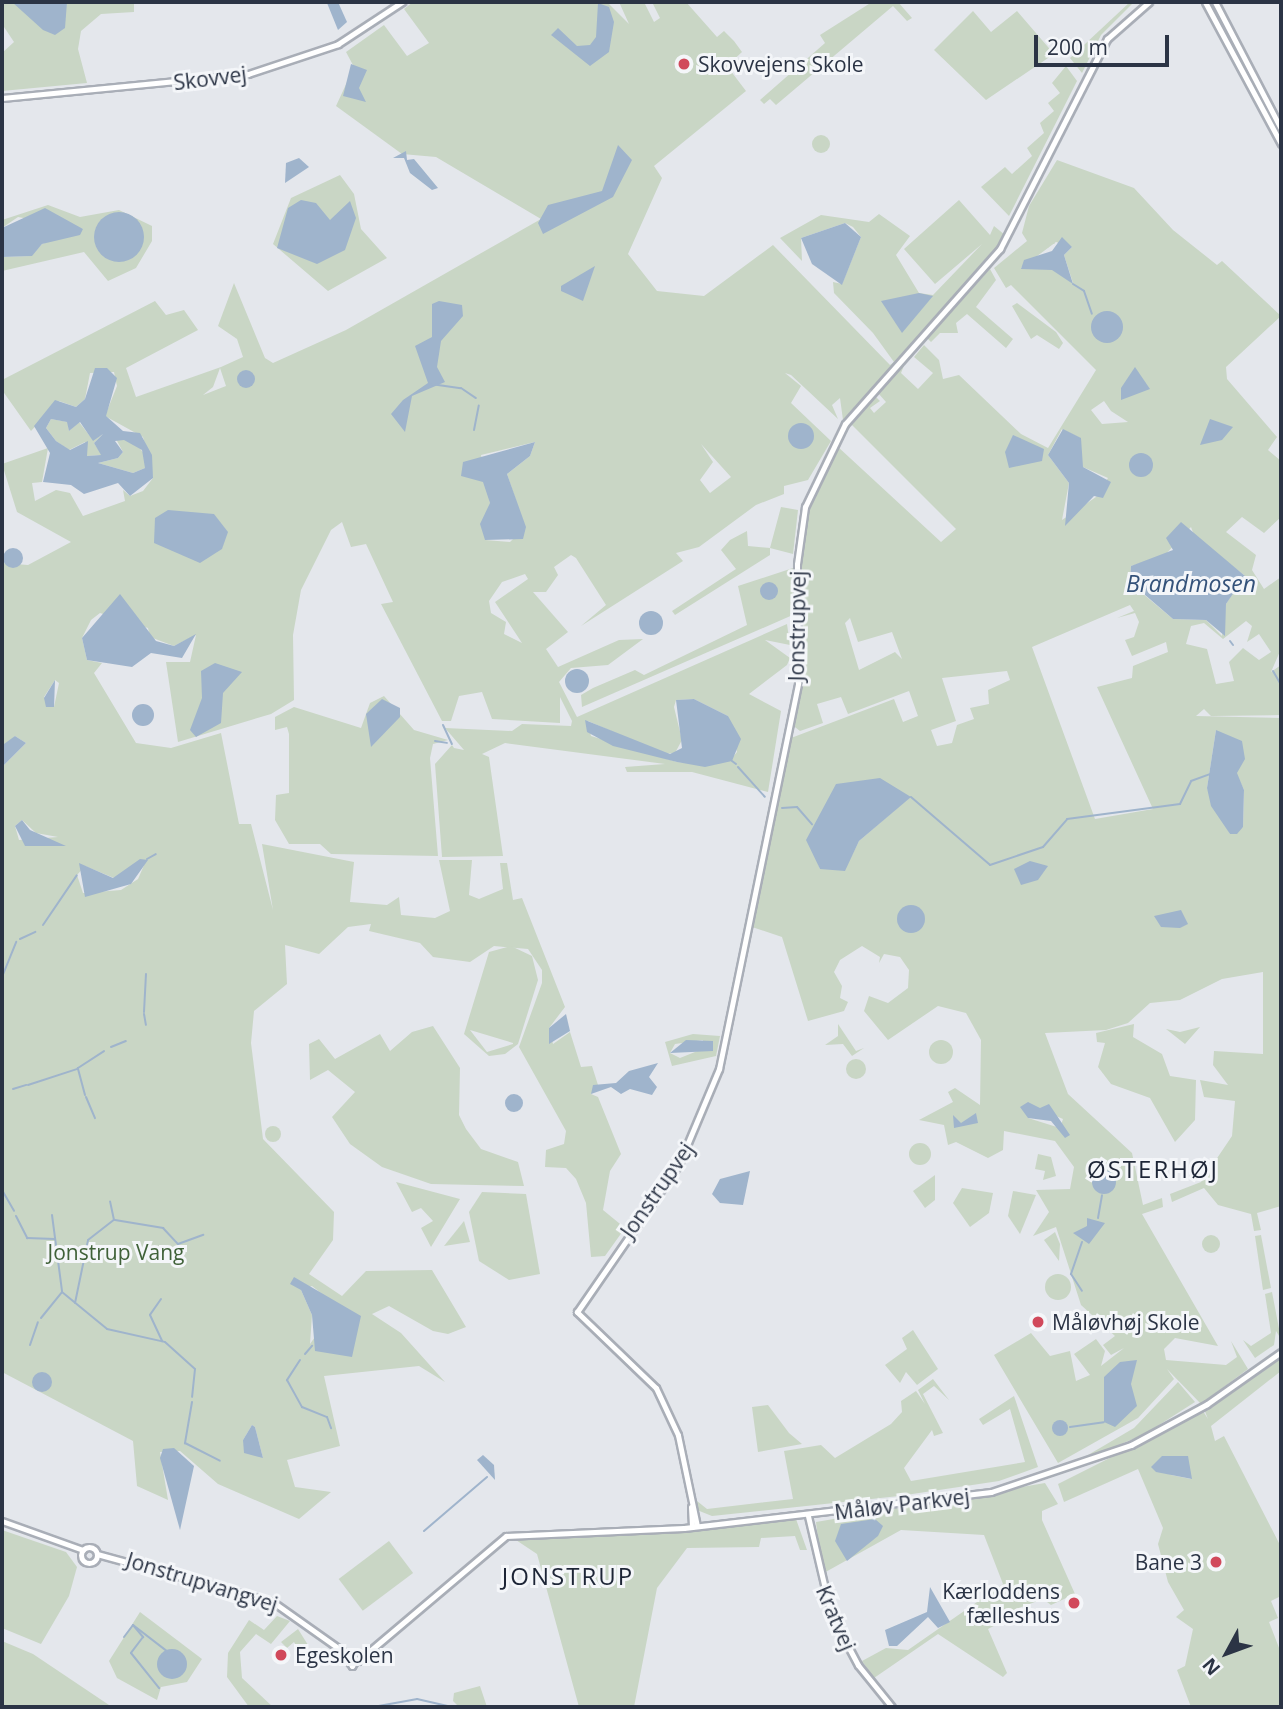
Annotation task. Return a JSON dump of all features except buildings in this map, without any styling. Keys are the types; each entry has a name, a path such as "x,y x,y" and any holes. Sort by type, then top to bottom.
{"street":[{"name":"Skovvej","path":"2,98 248,74 338,44 402,2"},
{"name":"Jonstrupvej","path":"695,1526 678,1434 656,1388 578,1316 589,1288 686,1152 719,1069 798,683 799,546 819,468 845,424 1000,249 1107,38 1149,2"},
{"path":"1205,2 1281,144"},
{"path":"1215,2 1281,129"},
{"name":"Måløv Parkvej","path":"354,1660 370,1653 492,1545 520,1532 695,1526 808,1516 1023,1484 1105,1456 1195,1411 1281,1352"},
{"name":"Kratvej","path":"808,1516 831,1614 858,1665 892,1707"},
{"path":"2,1521 83,1550 93,1548 97,1554 87,1562 83,1550"},
{"name":"Jonstrupvangvej","path":"97,1554 262,1597 337,1645 354,1660"}],"green space":[{"path":"2,2 134,2 134,12 101,14 81,31 78,49 87,83 2,91 2,53 14,42 2,24"},
{"name":"Jonstrup Vang","path":"413,2 607,2 629,24 619,2 644,2 654,22 660,18 652,2 686,2 717,37 724,31 734,41 742,52 727,66 746,91 654,166 662,178 628,254 657,291 704,296 773,245 890,365 894,362 873,333 834,293 833,282 842,284 861,237 853,227 845,223 801,238 802,261 780,238 821,215 869,222 879,214 910,236 896,255 919,293 933,295 982,244 935,284 904,249 959,200 990,235 994,226 1005,235 984,266 843,420 840,398 832,405 838,419 791,375 785,373 801,386 791,403 831,441 808,480 784,486 784,494 756,505 699,547 676,553 683,561 581,626 606,605 576,558 571,555 554,567 558,575 546,592 533,592 568,632 546,649 558,667 619,640 643,639 608,665 571,668 559,682 577,717 787,624 790,645 765,640 790,658 787,665 749,694 781,711 768,792 692,772 627,772 625,767 665,764 505,743 482,754 489,757 503,856 442,857 435,764 452,745 464,750 445,728 512,731 522,724 571,726 572,721 560,697 560,723 492,719 482,692 459,696 451,721 442,721 381,604 393,602 366,544 351,547 342,522 331,530 301,590 293,635 294,700 271,714 178,742 166,662 190,662 196,635 174,646 150,637 148,628 100,613 91,620 82,638 87,660 102,663 94,673 136,743 171,748 221,733 239,824 251,824 273,910 262,844 354,862 350,902 387,905 399,897 401,915 435,918 450,911 439,860 472,860 469,895 479,899 503,889 500,863 507,863 513,900 522,898 565,1007 549,1028 553,1044 570,1032 581,1067 592,1066 598,1085 591,1094 598,1097 621,1154 610,1171 603,1210 625,1228 605,1256 591,1257 586,1203 576,1179 566,1168 545,1167 546,1150 564,1144 566,1131 519,1047 542,983 542,970 528,949 494,946 470,962 433,957 420,943 369,931 371,924 348,927 319,954 285,945 287,984 254,1011 251,1043 263,1139 334,1212 333,1240 309,1274 342,1296 366,1271 432,1270 466,1327 448,1334 433,1331 389,1306 372,1314 401,1333 445,1382 419,1366 324,1376 340,1446 287,1460 295,1487 331,1492 299,1519 218,1484 180,1451 160,1452 168,1500 137,1486 133,1441 2,1372 2,767 26,743 15,736 2,755 2,563 28,565 71,542 17,512 2,464 48,448 42,482 32,483 35,501 56,490 70,493 83,516 125,501 123,490 130,496 143,491 153,478 143,437 105,416 117,386 114,372 90,373 85,399 76,407 59,401 31,431 2,390 2,380 155,301 166,315 184,310 198,330 126,368 136,397 221,367 243,357 237,339 218,326 234,283 265,358 273,363 346,330 541,219 436,157 402,154 336,106 354,67 346,52 384,25 407,56 429,43 404,9","holes":["220,368 226,386 203,395 213,387","535,442 530,456 507,474 525,527 510,542 485,540 490,503 481,455","701,444 731,477 710,493 700,480 713,462","525,574 528,579 495,602 522,643 504,634 506,622 491,613 489,601 502,582","55,680 59,683 54,707 44,697","694,699 728,716 737,752 732,758 713,765 677,762 591,736 588,721 664,754 675,753 682,740 674,707 676,700","22,820 36,833 58,837 19,840 15,826","138,862 145,863 138,879 121,890 83,893 77,875 85,866 114,878","312,1286 337,1306 310,1344 312,1315 301,1290","252,1425 255,1427 263,1458 243,1440"]},
{"path":"872,2 898,2 912,18 907,21 893,6 776,105 770,99 764,104 760,100 825,43 820,35"},
{"path":"1130,2 1133,3 1101,35 1082,73 1070,58"},
{"path":"973,11 991,32 1017,11 1054,54 986,100 934,50"},
{"path":"1066,66 1077,81 1009,216 981,187 1005,167 1012,174 1032,156 1027,148 1044,133 1040,123 1054,111 1048,103 1060,93 1052,83"},
{"path":"817,135 825,135 830,144 828,151 817,153 812,148 812,140"},
{"path":"1057,160 1134,188 1173,230 1217,265 1222,261 1281,316 1226,367 1227,379 1277,437 1268,450 1281,461 1281,517 1264,533 1242,517 1226,532 1256,555 1252,570 1264,589 1281,577 1281,649 1271,672 1281,665 1281,715 1211,716 1204,709 1196,716 1281,718 1281,1206 1257,1213 1261,1230 1254,1231 1251,1214 1218,1205 1204,1188 1172,1202 1170,1194 1201,1182 1232,1136 1235,1101 1204,1097 1200,1080 1228,1085 1213,1065 1214,1051 1263,1054 1263,972 1222,979 1180,1000 1150,1003 1128,1023 1106,1030 1045,1033 1068,1094 1132,1153 1143,1205 1162,1198 1163,1207 1142,1214 1218,1346 1175,1338 1164,1349 1166,1360 1226,1365 1237,1357 1231,1341 1248,1369 1201,1404 1167,1369 1174,1379 1138,1418 1058,1463 994,1355 1031,1333 1050,1356 1070,1351 1076,1381 1090,1375 1074,1354 1096,1339 1105,1351 1101,1366 1124,1348 1111,1355 1103,1345 1115,1336 1081,1305 1056,1227 1033,1236 1049,1212 1036,1190 1070,1189 1074,1167 1055,1141 1004,1131 1003,1150 988,1158 956,1142 948,1145 944,1125 919,1120 953,1102 948,1092 955,1088 980,1105 981,1040 966,1013 938,1006 888,1040 864,1011 869,996 888,1003 908,988 909,970 900,957 884,954 879,963 880,957 862,946 840,960 834,972 842,986 840,998 848,1002 844,1011 808,1021 782,937 752,927 791,738 894,699 903,722 918,716 909,691 848,714 841,697 817,704 823,723 800,731 791,724 804,655 799,563 808,505 837,446 941,542 956,529 850,423 875,396 880,401 870,408 874,413 886,402 878,393 905,363 901,373 918,389 933,373 914,357 924,345 939,360 943,379 959,375 1021,434 1048,448 1096,370 1011,285 1006,288 994,268 1027,241 1022,233 1029,206","holes":["1056,242 1072,247 1064,255 1073,283 1052,269 1021,268","1104,401 1111,411 1128,422 1102,424 1091,410","1062,429 1083,467 1108,478 1096,497 1062,520 1069,483 1048,455","1191,527 1195,538 1244,575 1226,604 1222,636 1206,620 1173,619 1130,583 1131,566 1164,556","1130,605 1134,611 1117,618 1135,613 1139,622 1134,637 1125,640 1132,656 1166,642 1168,652 1133,666 1132,678 1097,687 1153,809 1095,819 1032,647","850,618 858,642 892,632 902,659 895,652 859,670 845,623","1246,621 1252,626 1247,642 1259,634 1271,652 1259,660 1243,648 1229,662 1234,681 1216,684 1207,649 1186,644 1191,626 1204,623 1223,639","1007,671 1010,680 988,690 989,704 970,708 974,719 957,725 952,743 937,746 931,730 956,721 942,678","1216,730 1244,790 1243,827 1230,834 1207,788","910,797 859,841 847,865 820,869 816,858","1029,1104 1063,1119 1060,1128 1028,1118"]},
{"path":"340,175 354,194 361,229 387,258 328,291 273,244 291,198"},
{"path":"48,205 80,217 119,210 152,226 152,241 136,268 108,281 84,252 2,271 2,257 31,256 42,244 83,229 18,217 2,228 2,220"},
{"path":"990,269 996,280 976,307 1013,339 1006,348 967,314 956,323 958,333 940,333 931,342 927,338"},
{"path":"1017,303 1056,332 1063,343 1059,349 1037,335 1031,339 1012,306"},
{"path":"51,419 68,422 69,431 79,422 93,440 103,434 94,443 102,455 87,456 85,442 69,450 56,441 46,428"},
{"path":"116,439 134,441 146,456 145,468 133,473 98,463 118,458 123,452"},
{"path":"781,507 798,510 793,554 770,548"},
{"path":"747,531 748,546 770,548 770,555 675,615 672,611 736,569 721,550 730,540"},
{"path":"793,568 795,614 582,707 581,695 593,688 635,670 644,675 747,625 738,586"},
{"path":"384,696 414,730 448,740 433,744 430,758 438,856 331,854 320,844 289,844 275,820 276,795 289,793 289,734 287,727 275,730 275,717 294,707 361,728 370,703"},
{"path":"511,946 532,956 538,980 518,1044 505,1054 489,1056 464,1034 489,952","holes":["470,1030 513,1043 487,1052"]},
{"path":"838,1024 856,1051 864,1048 852,1056 843,1044 825,1045 838,1036"},
{"path":"1134,1024 1133,1037 1162,1054 1170,1076 1196,1080 1195,1120 1175,1142 1150,1098 1111,1084 1098,1067 1105,1043 1097,1042 1096,1033"},
{"path":"433,1026 460,1068 459,1115 466,1129 481,1149 518,1162 524,1186 431,1184 382,1167 350,1144 332,1117 355,1092 328,1070 310,1080 309,1044 319,1039 335,1059 380,1034 390,1051 412,1032"},
{"path":"1200,1027 1185,1044 1166,1029 1180,1032"},
{"path":"693,1034 720,1036 716,1056 672,1066 665,1042","holes":["703,1040 700,1050 680,1058 670,1053 675,1044"]},
{"path":"941,1040 949,1044 953,1052 949,1060 941,1064 933,1060 929,1052 933,1044"},
{"path":"856,1059 863,1062 866,1069 863,1076 856,1079 849,1076 846,1069 849,1062"},
{"path":"270,1126 276,1126 281,1134 279,1140 270,1142 265,1137 265,1131"},
{"path":"920,1143 928,1146 931,1154 928,1162 920,1165 912,1162 909,1154 912,1146"},
{"path":"1038,1154 1051,1157 1056,1176 1043,1180 1045,1171 1035,1169"},
{"path":"935,1175 935,1200 925,1208 913,1191"},
{"path":"396,1182 460,1199 431,1247 421,1228 433,1221 421,1208 412,1212"},
{"path":"962,1188 993,1193 989,1213 970,1227 953,1203"},
{"path":"1013,1191 1036,1195 1020,1234 1008,1216"},
{"path":"482,1192 526,1194 540,1274 509,1280 479,1261 469,1212"},
{"path":"464,1221 470,1242 444,1246"},
{"path":"1055,1232 1060,1244 1059,1261 1044,1240"},
{"path":"1207,1235 1215,1235 1220,1244 1218,1251 1207,1253 1202,1248 1202,1240"},
{"path":"1261,1235 1271,1288 1263,1290 1255,1236"},
{"path":"1058,1274 1067,1278 1071,1287 1067,1296 1058,1300 1049,1296 1045,1287 1049,1278"},
{"path":"1272,1292 1281,1339 1276,1331 1274,1345 1255,1358 1243,1340 1251,1346 1271,1333 1265,1294"},
{"path":"913,1330 938,1369 917,1385 906,1372 900,1383 885,1365 907,1349 902,1338"},
{"path":"1281,1355 1281,1371 1211,1426 1215,1441 1224,1436 1281,1547 1281,1596 1271,1601 1278,1618 1269,1622 1281,1653 1281,1707 1191,1707 1177,1670 1185,1666 1193,1629 1176,1617 1184,1610 1168,1582 1158,1544 1163,1528 1138,1469 1064,1502 1058,1484 1203,1411 1208,1419 1204,1409","holes":["1162,1456 1181,1456 1191,1479 1171,1475"]},
{"path":"933,1379 949,1400 934,1386 923,1394 943,1433 934,1436 932,1430 904,1468 911,1481 1025,1462 1010,1409 983,1425 979,1419 1014,1396 1038,1467 999,1481 899,1496 712,1516 697,1510 697,1501 707,1509 793,1499 784,1451 821,1445 835,1458 891,1424 902,1412 901,1401 916,1391 925,1404 918,1390"},
{"path":"1178,1382 1195,1402 1145,1434 1071,1465 1134,1428"},
{"path":"768,1405 789,1433 802,1444 758,1452 752,1407"},
{"path":"1045,1483 1058,1504 1042,1511 1042,1520 1075,1594 1051,1605 1043,1599 1016,1609 1020,1624 1007,1619 988,1629 1007,1673 1003,1677 938,1634 874,1678 862,1661 886,1648 908,1650 1003,1584 984,1535 901,1530 822,1574 816,1522"},
{"path":"796,1519 807,1550 800,1550 795,1536 761,1538 759,1547 687,1548 657,1588 634,1707 579,1707 537,1554 516,1540"},
{"path":"2,1530 66,1552 77,1567 69,1596 41,1644 2,1628"},
{"path":"389,1541 413,1573 363,1611 339,1579"},
{"path":"140,1612 202,1659 187,1682 161,1687 157,1700 117,1678 109,1661"},
{"path":"277,1616 290,1621 271,1644 256,1634 240,1652 242,1678 273,1707 249,1707 227,1677 228,1653 249,1620 264,1630"},
{"path":"298,1629 308,1645 300,1652 294,1642 287,1648 281,1642"},
{"path":"2,1641 33,1654 112,1707 2,1707"},
{"path":"480,1686 487,1707 459,1707 453,1701 454,1693"}],"water":[{"path":"12,2 67,2 65,28 55,35 43,30"},
{"path":"338,2 347,22 338,30 327,3"},
{"path":"598,3 609,7 614,22 609,52 590,66 551,35 558,28 577,46 590,45 596,37"},
{"path":"351,64 367,70 359,88 366,102 343,96"},
{"path":"618,145 632,160 613,197 543,234 538,223 548,205 602,191"},
{"path":"406,151 407,160 414,159 438,188 432,190 410,173 404,158 393,158"},
{"path":"299,158 309,167 285,183 286,163"},
{"path":"301,200 316,203 330,220 350,201 356,218 345,250 317,264 277,248 288,208"},
{"path":"45,208 83,229 80,235 42,244 32,256 2,257 2,228"},
{"path":"119,212 137,219 144,237 137,255 119,262 101,255 94,237 101,219"},
{"path":"845,223 861,237 842,285 812,264 801,238"},
{"path":"1062,237 1072,247 1064,255 1073,284 1052,270 1021,269 1024,260 1052,251"},
{"path":"595,266 583,301 561,291 561,286"},
{"path":"919,293 933,296 902,333 881,301"},
{"path":"439,301 462,305 463,316 441,341 437,367 445,382 412,396 405,432 391,414 403,400 428,383 415,346 432,337 432,304"},
{"path":"1107,311 1118,316 1123,327 1118,338 1107,343 1096,338 1091,327 1096,316"},
{"path":"1135,367 1150,389 1121,400 1121,388"},
{"path":"95,368 107,368 117,378 106,416 123,431 140,433 152,455 153,478 130,496 118,483 84,494 71,485 43,482 50,453 34,426 55,400 76,407 85,399","holes":["51,419 67,422 69,431 80,422 93,441 103,434 94,443 101,455 87,456 88,441 70,450 56,441 46,428","124,440 142,450 145,468 133,473 98,463 118,458 123,452 115,441"]},
{"path":"246,370 252,373 255,379 252,385 246,388 240,385 237,379 240,373"},
{"path":"1210,419 1233,427 1222,440 1200,445"},
{"path":"801,423 810,427 814,436 810,445 801,449 792,445 788,436 792,427"},
{"path":"1063,429 1081,438 1083,467 1111,482 1103,498 1094,496 1065,526 1069,483 1048,455"},
{"path":"1013,435 1044,449 1042,461 1009,468 1005,452"},
{"path":"535,442 530,456 507,474 526,527 523,539 485,540 480,524 490,503 483,482 461,476 463,462"},
{"path":"1141,453 1150,456 1153,465 1150,474 1141,477 1132,474 1129,465 1132,456"},
{"path":"168,510 214,514 228,532 222,549 200,563 154,543 155,518"},
{"name":"Brandmosen","path":"1181,522 1245,576 1226,604 1225,636 1206,620 1173,619 1130,582 1131,566 1173,550 1166,538"},
{"path":"13,548 20,551 23,558 20,565 13,568 6,565 3,558 6,551"},
{"path":"769,582 775,585 778,591 775,597 769,600 763,597 760,591 763,585"},
{"path":"120,594 156,641 174,646 196,634 182,658 151,653 132,667 87,660 82,638"},
{"path":"651,611 659,615 663,623 659,631 651,635 643,631 639,623 643,615"},
{"path":"215,663 242,672 223,693 221,723 196,737 190,730 202,698 201,671"},
{"path":"577,669 588,676 589,681 582,692 577,693 566,686 565,681 572,670"},
{"path":"55,680 54,707 46,707 44,698"},
{"path":"382,699 400,708 400,717 371,747 366,714"},
{"path":"694,699 728,716 741,739 732,761 705,767 677,762 613,746 587,732 585,720 670,754 682,748 676,700"},
{"path":"143,704 151,707 154,715 151,723 143,726 135,723 132,715 135,707"},
{"path":"1216,730 1242,741 1245,759 1237,773 1244,790 1243,827 1237,834 1230,834 1211,806 1207,788"},
{"path":"15,736 26,743 2,767 4,744"},
{"path":"880,778 911,797 859,841 845,871 820,869 806,840 836,784"},
{"path":"22,820 30,830 66,846 25,846 15,826"},
{"path":"140,859 148,860 131,884 85,897 79,863 113,878"},
{"path":"1030,861 1048,866 1038,880 1021,885 1014,869"},
{"path":"911,905 921,909 925,919 921,929 911,933 901,929 897,919 901,909"},
{"path":"1181,910 1188,924 1180,928 1161,927 1154,916"},
{"path":"566,1014 570,1031 549,1044 549,1028"},
{"path":"686,1040 713,1041 713,1051 670,1053"},
{"path":"658,1063 649,1077 657,1087 652,1095 630,1089 621,1094 611,1087 591,1094 593,1085 616,1083 629,1071"},
{"path":"514,1094 520,1097 523,1103 520,1109 514,1112 508,1109 505,1103 508,1097"},
{"path":"1028,1102 1040,1108 1049,1104 1070,1135 1065,1138 1051,1121 1028,1118 1020,1107"},
{"path":"976,1113 978,1123 954,1128 953,1115 961,1123"},
{"path":"1104,1170 1113,1173 1116,1182 1113,1191 1104,1194 1095,1191 1092,1182 1095,1173"},
{"path":"750,1171 743,1205 720,1203 712,1194 720,1179"},
{"path":"1087,1218 1105,1223 1089,1244 1073,1233 1087,1226"},
{"path":"294,1277 361,1316 352,1357 315,1351 312,1315 301,1290 290,1284"},
{"path":"1137,1360 1131,1384 1137,1406 1115,1427 1104,1422 1104,1377 1120,1362"},
{"path":"42,1372 49,1375 52,1382 49,1389 42,1392 35,1389 32,1382 35,1375"},
{"path":"1057,1420 1063,1420 1068,1428 1066,1434 1057,1436 1052,1431 1052,1425"},
{"path":"252,1425 255,1427 263,1458 244,1453 243,1440"},
{"path":"174,1448 194,1466 180,1530 160,1458 163,1449"},
{"path":"483,1455 494,1465 495,1480 477,1460"},
{"path":"1162,1456 1188,1456 1192,1479 1156,1472 1151,1467"},
{"path":"875,1519 883,1526 878,1536 847,1561 835,1541 841,1524"},
{"path":"930,1587 950,1622 938,1628 928,1617 897,1646 889,1646 885,1630 927,1612"},
{"path":"172,1649 178,1650 186,1658 186,1670 178,1678 172,1679 166,1678 158,1670 157,1664 158,1658 166,1650"}],"waterway":[{"path":"1073,284 1084,291 1092,314"},
{"path":"431,384 461,388 476,398"},
{"path":"474,430 479,405"},
{"path":"1230,641 1233,645"},
{"path":"1273,671 1281,685"},
{"path":"443,725 452,744"},
{"path":"435,741 447,743"},
{"path":"732,761 736,764"},
{"path":"738,767 765,797"},
{"path":"911,797 990,865 1043,847 1067,819 1180,804 1191,781 1210,774"},
{"path":"782,808 797,807 812,824"},
{"path":"147,859 156,854"},
{"path":"43,925 77,875"},
{"path":"20,939 35,932"},
{"path":"2,977 16,942"},
{"path":"144,1012 146,974"},
{"path":"144,1014 146,1025"},
{"path":"111,1047 126,1041"},
{"path":"85,1095 78,1068 104,1051"},
{"path":"28,1085 77,1069"},
{"path":"13,1089 26,1085"},
{"path":"86,1097 95,1118"},
{"path":"2,1160 2,1190 14,1211"},
{"path":"1098,1218 1102,1195"},
{"path":"75,1303 88,1240 114,1220 110,1201"},
{"path":"52,1215 62,1291"},
{"path":"16,1216 27,1238 55,1239"},
{"path":"115,1220 163,1228 178,1244 203,1235"},
{"path":"1082,1242 1071,1274 1082,1291"},
{"path":"41,1318 62,1292 107,1329 165,1342 195,1369 192,1397"},
{"path":"161,1299 150,1315 162,1341"},
{"path":"30,1345 38,1322"},
{"path":"305,1354 312,1346"},
{"path":"300,1360 287,1380 302,1407 327,1417 331,1428"},
{"path":"192,1402 185,1443 220,1461"},
{"path":"1070,1427 1104,1422"},
{"path":"424,1531 487,1477"},
{"path":"133,1625 143,1637 131,1653 159,1688"},
{"path":"124,1637 133,1625 168,1652"},
{"path":"373,1707 417,1699 453,1707"}],"place":[{"name":"Skovvejens Skole","path":"684,64"},
{"name":"Måløvhøj Skole","path":"1038,1322"},
{"name":"Bane 3","path":"1216,1562"},
{"name":"Kærloddens fælleshus","path":"1074,1603"},
{"name":"Egeskolen","path":"281,1655"}],"district":[{"name":"ØSTERHØJ","path":"1153,1169"},
{"name":"JONSTRUP","path":"568,1576"}]}
